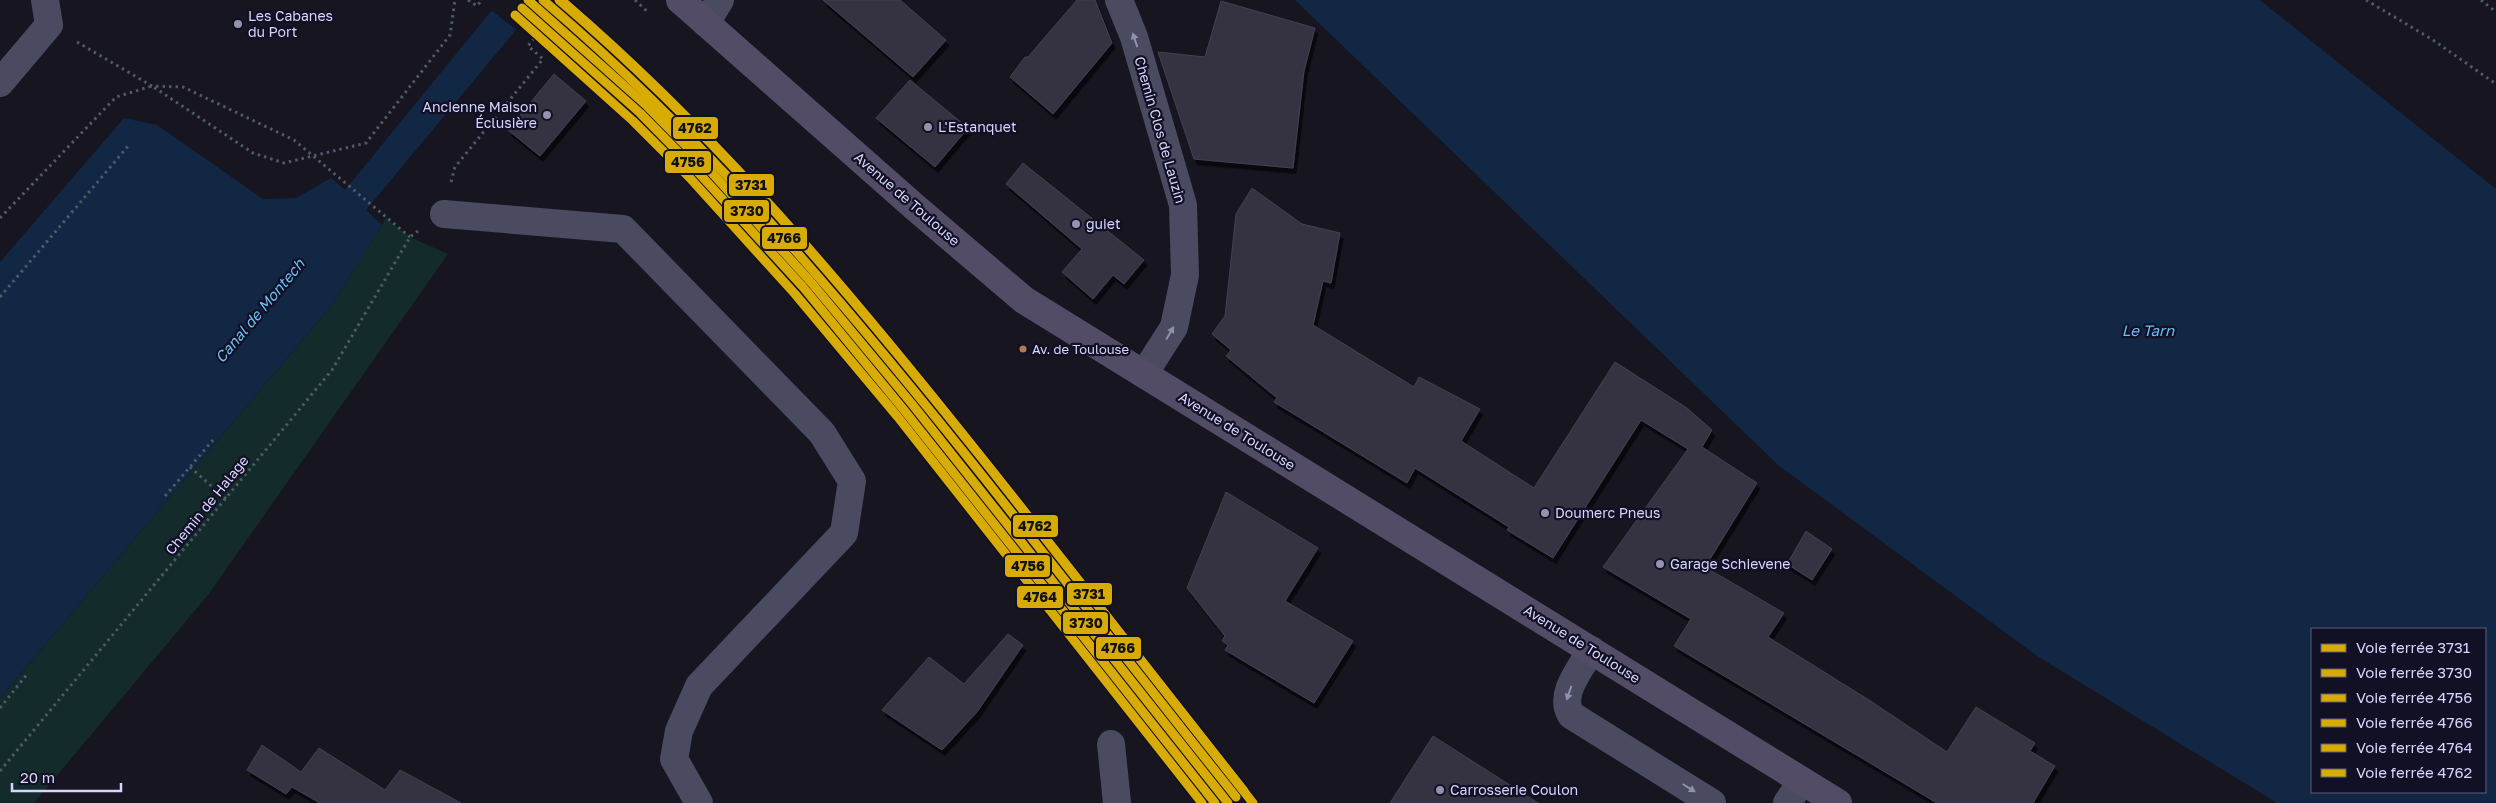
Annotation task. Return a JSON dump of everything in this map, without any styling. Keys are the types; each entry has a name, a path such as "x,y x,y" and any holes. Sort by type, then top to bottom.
{"main road":[{"name":"Avenue de Toulouse","path":"680,0 917,209 1024,300 1838,803"}],"street":[{"path":"706,23 720,0"},
{"name":"Chemin Clos de Lauzin","path":"1119,0 1134,37 1183,205 1185,275 1174,328 1144,374"},
{"path":"0,83 47,12"},
{"path":"444,214 623,229 822,433 852,481 844,533 699,686 679,731 674,759 699,803"},
{"path":"1592,650 1567,694 1566,706 1571,715 1712,803"},
{"path":"1111,744 1117,803"},
{"path":"1787,803 1802,781"}],"path":[{"path":"47,12 152,86 253,153 284,163 366,143 450,35 455,0"},
{"path":"468,0 477,6 482,0"},
{"path":"0,218 116,97 152,86 183,87 294,140 410,237 444,214 455,167 543,60 528,46 565,0"},
{"path":"2366,0 2433,40 2496,84"},
{"path":"2481,0 2496,12"},
{"path":"0,298 129,145"},
{"name":"Chemin de Halage","path":"0,771 332,370 410,237"},
{"path":"165,496 213,440"},
{"path":"190,467 226,499"},
{"path":"0,708 28,674"}],"green space":[{"path":"386,218 410,237 448,254 208,595 34,803 0,803 0,698 332,305"}],"water":[{"name":"Canal de Montech","path":"500,0 541,0 366,210 382,225 332,305 0,698 0,262 124,118 157,125 263,199 296,198 331,178 345,190"},
{"name":"Le Tarn","path":"1295,0 2260,0 2496,189 2496,803 2277,803 2037,656 1778,465"}],"pier":[{"path":"497,0 543,0 518,31 490,9"}],"building":[{"path":"823,0 900,0 946,40 913,77"},
{"path":"1077,0 1095,0 1112,43 1053,114 1010,77 1025,57 1028,57"},
{"path":"1221,1 1315,28 1304,71 1293,168 1194,159 1158,52 1205,57"},
{"name":"Ancienne Maison Éclusière","path":"554,74 586,101 540,156 508,130"},
{"path":"910,80 968,128 935,167 876,118"},
{"path":"1023,163 1144,260 1124,284 1113,275 1093,299 1062,272 1082,249 1006,184"},
{"path":"1252,188 1302,224 1340,233 1331,283 1323,281 1313,325 1414,387 1419,377 1480,409 1461,441 1534,488 1615,362 1687,408 1712,430 1702,447 1757,483 1705,567 1784,613 1768,637 1869,700 1947,752 1976,707 2035,743 2030,751 2055,766 2033,803 1937,803 1674,646 1691,619 1603,567 1688,449 1641,420 1553,558 1507,530 1509,527 1415,468 1407,483 1274,402 1277,398 1226,356 1231,350 1212,334 1225,316 1236,214"},
{"path":"1226,492 1318,548 1285,601 1353,641 1314,703 1225,650 1228,645 1222,641 1225,636 1187,588"},
{"path":"1806,531 1832,549 1812,580 1787,564"},
{"path":"1008,634 1023,645 977,712 942,750 882,710 929,657 964,684"},
{"path":"1433,736 1538,803 1390,803"},
{"path":"262,745 301,772 319,748 385,790 400,770 461,803 320,803 292,787 286,794 247,770"}],"rail line":[{"name":"3730","path":"528,0 647,106 703,163 810,281 912,404 1228,803"},
{"name":"4766","path":"543,0 606,56 723,171 832,292 937,419 1236,797"},
{"name":"4762","path":"559,0 677,109 787,225 840,286 943,409 1244,791"},
{"name":"3731","path":"561,0 618,50 672,102 724,155 823,265 966,438 1253,803"},
{"name":"4756","path":"522,8 640,113 696,170 803,287 904,410 1215,803"},
{"name":"4764","path":"515,15 633,121 689,177 795,294 897,416 1202,803"}],"place":[{"name":"Les Cabanes du Port","path":"238,24"},
{"name":"Ancienne Maison Éclusière","path":"547,115"},
{"name":"L'Estanquet","path":"928,127"},
{"name":"guiet","path":"1076,224"},
{"name":"Av. de Toulouse","path":"1023,349"},
{"name":"Doumerc Pneus","path":"1545,513"},
{"name":"Garage Schievene","path":"1660,564"},
{"name":"Carrosserie Coulon","path":"1440,790"}]}
